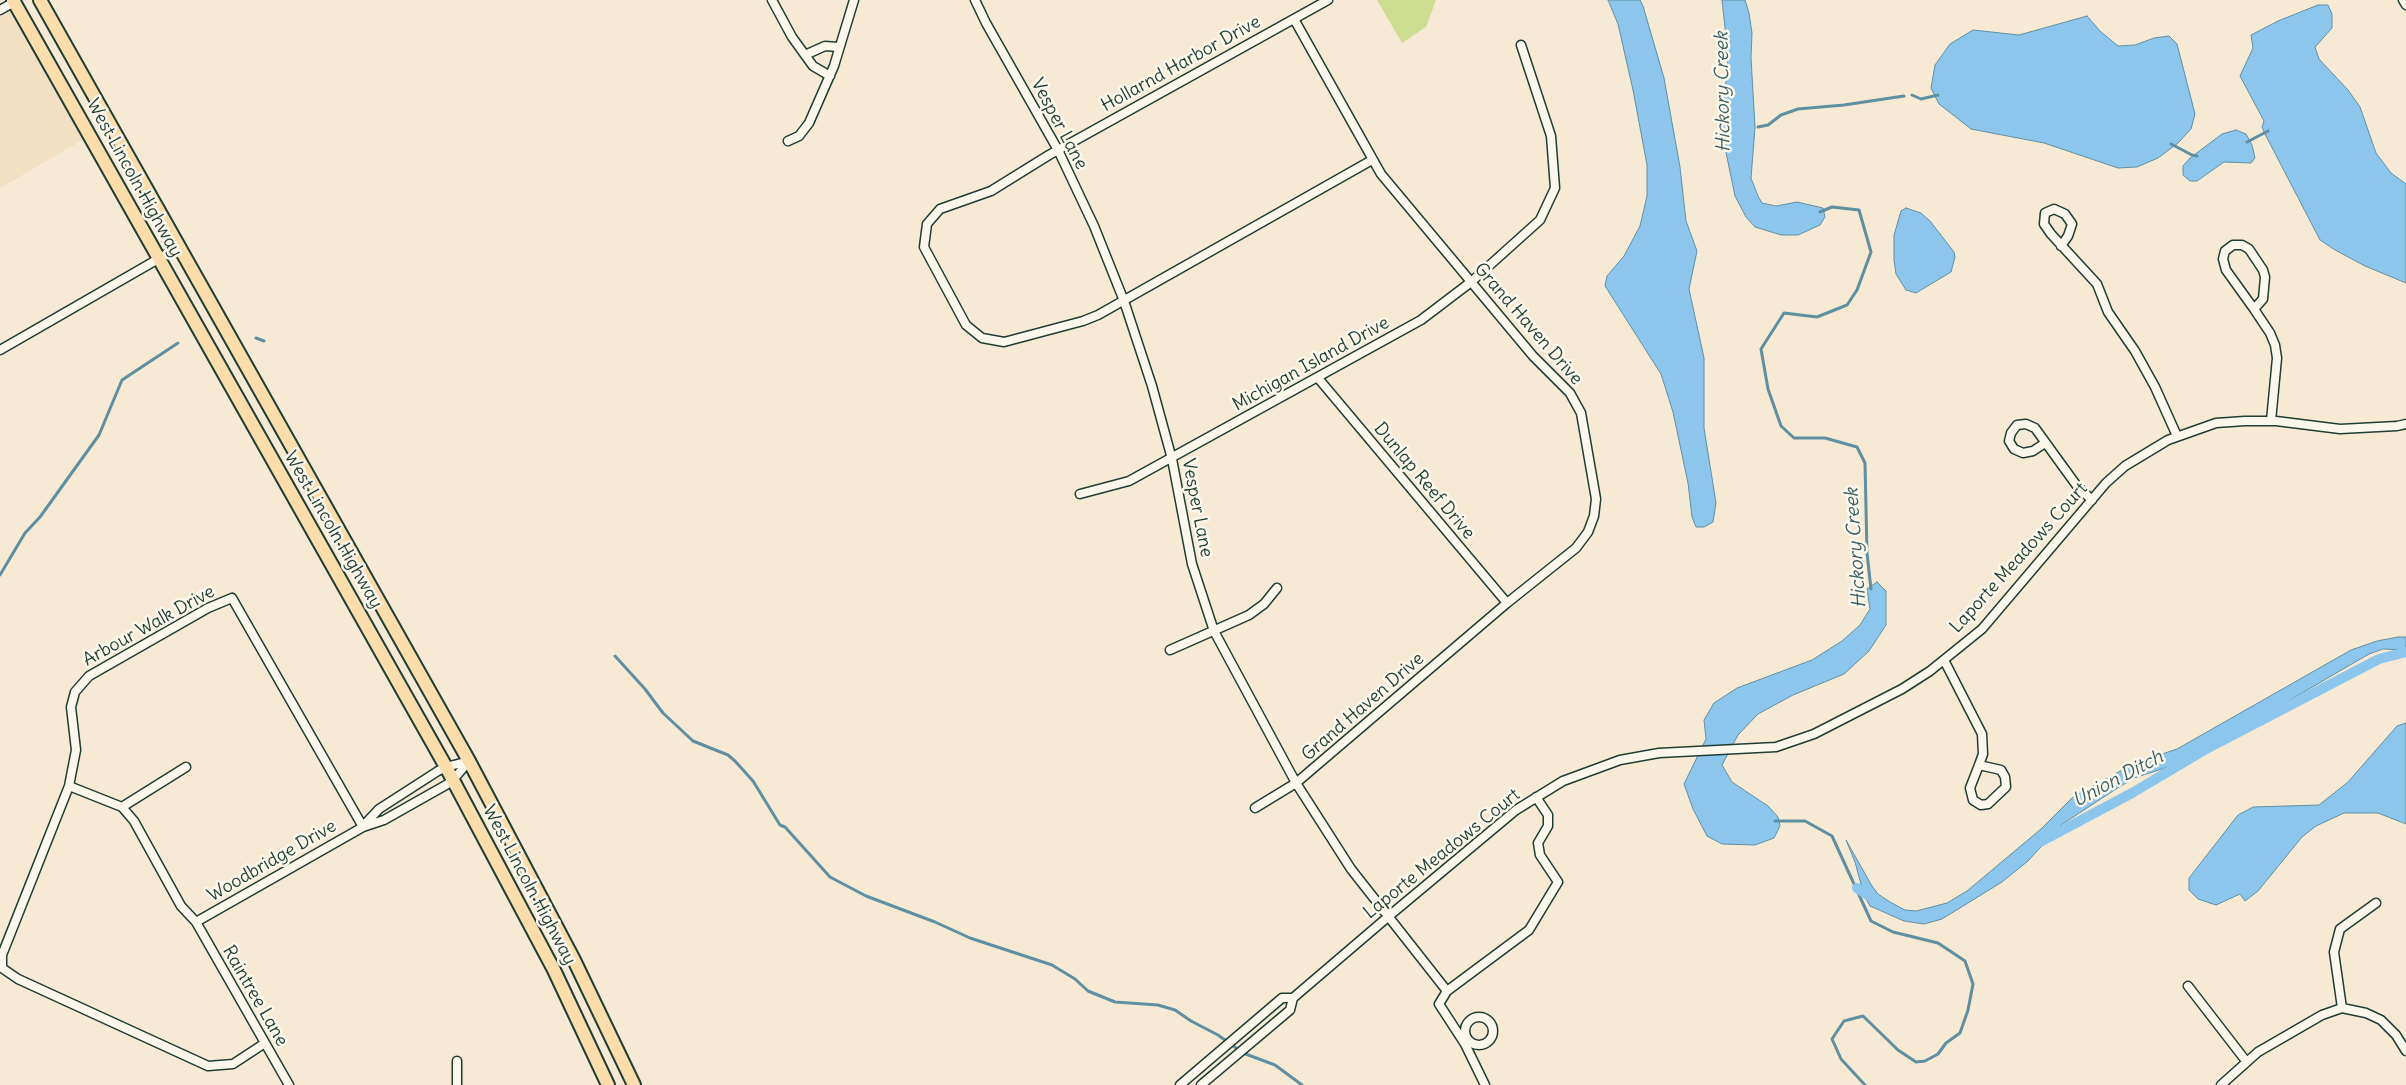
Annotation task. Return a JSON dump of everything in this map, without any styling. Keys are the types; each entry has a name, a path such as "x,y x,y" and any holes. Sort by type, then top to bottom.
{"main road":[{"name":"West Lincoln Highway","path":"40,0 469,761 574,960 634,1085"},
{"name":"West Lincoln Highway","path":"15,1 446,767 554,970 608,1085"}],"street":[{"path":"772,0 787,29 805,56 813,66 830,76"},
{"path":"788,142 805,130 830,76 854,0"},
{"name":"Vesper Lane","path":"975,0 986,23 1058,150 1094,226 1124,301 1152,386 1172,458 1192,564 1214,631 1296,783 1351,870 1390,916 1447,991"},
{"name":"Hollarnd Harbor Drive","path":"1124,301 1083,322 1012,340 989,340 973,332 966,325 927,256 924,247 925,230 930,218 940,209 991,190 1049,155 1328,0"},
{"path":"2403,0 2406,5"},
{"path":"0,10 15,1"},
{"name":"Grand Haven Drive","path":"1255,808 1296,783 1576,548 1588,532 1594,516 1596,498 1581,413 1570,393 1533,356 1394,192 1372,160 1294,18"},
{"name":"Michigan Island Drive","path":"1080,494 1129,480 1421,320 1462,290 1540,220 1555,188 1551,136 1521,45"},
{"path":"805,56 819,48 838,47"},
{"path":"1124,301 1372,160"},
{"path":"2061,246 2068,236 2072,224 2065,214 2054,209 2045,213 2044,224 2061,246 2096,284 2108,312 2135,351 2155,387 2177,436"},
{"path":"2254,310 2262,299 2265,278 2263,270 2249,249 2242,245 2233,245 2225,251 2223,259 2226,270 2254,310 2275,345 2277,358 2271,421"},
{"path":"0,350 179,247"},
{"name":"Dunlap Reef Drive","path":"1318,378 1507,604"},
{"name":"Laporte Meadows Court","path":"1180,1085 1282,998 1292,998 1516,810 1563,781 1620,760 1676,752 1776,747 1814,734 1902,689 1944,660 1982,629 2092,500 2125,466 2144,453 2177,436 2216,423 2271,421 2340,429 2406,424"},
{"path":"2045,443 2033,451 2023,453 2014,449 2009,441 2011,433 2017,426 2026,424 2035,428 2077,486 2092,500"},
{"path":"1170,650 1249,615 1264,604 1277,588"},
{"name":"Arbour Walk Drive","path":"265,1043 233,1064 208,1066 18,979 2,968 2,955 69,786 76,750 71,707 72,699 79,685 97,671 208,608 232,598 363,827"},
{"path":"1944,660 1982,734 1983,754 1970,788 1973,800 1981,804 1988,804 2006,787 2005,777 2001,770 1979,765"},
{"name":"Woodbridge Drive","path":"363,827 379,809 446,767 469,761"},
{"name":"Woodbridge Drive","path":"196,922 363,827 384,820 453,780 469,761"},
{"path":"69,786 122,806 186,767"},
{"path":"1484,1085 1467,1042 1439,1004 1447,991 1528,930 1558,882 1540,855 1538,843 1548,826 1548,815 1536,797"},
{"name":"Raintree Lane","path":"122,806 134,821 182,906 196,922 289,1085"},
{"path":"2342,1008 2334,952 2340,930 2376,903"},
{"path":"2188,986 2246,1061"},
{"name":"Laporte Meadows Court","path":"1201,1085 1290,1010 1292,998"},
{"path":"2221,1085 2246,1061 2311,1021 2342,1008 2366,1013 2381,1020 2396,1035 2406,1051"},
{"path":"457,1061 457,1085"}],"shaded area":[{"path":"15,8 88,137 0,188 0,17"}],"green space":[{"path":"1377,0 1436,0 1426,27 1402,43"}],"water":[{"path":"1608,0 1640,0 1643,6 1664,78 1680,167 1686,221 1697,251 1689,289 1704,358 1704,428 1716,503 1713,522 1704,527 1696,527 1692,517 1688,483 1673,412 1661,374 1605,286 1607,276 1624,256 1640,226 1647,196 1647,165 1633,90 1618,24"},
{"path":"1722,0 1745,0 1749,13 1752,33 1751,58 1755,127 1751,178 1758,196 1762,203 1776,206 1797,202 1823,208 1825,217 1820,225 1798,235 1781,235 1755,227 1746,217 1735,196 1722,133 1728,55"},
{"path":"2318,5 2328,5 2332,14 2332,28 2315,47 2319,59 2348,90 2360,107 2376,153 2391,173 2406,184 2406,283 2365,266 2320,240 2266,136 2262,127 2264,121 2240,76 2253,48 2251,35 2278,21"},
{"path":"2087,16 2100,31 2118,46 2135,45 2154,38 2169,36 2177,44 2195,114 2191,129 2178,143 2158,158 2137,167 2118,168 2044,143 1971,129 1939,104 1931,88 1935,65 1950,44 1973,30 2019,35"},
{"path":"2236,130 2246,134 2252,145 2255,158 2251,163 2224,162 2197,181 2190,181 2183,175 2183,166 2190,158 2222,134"},
{"path":"1906,208 1921,213 1930,221 1954,252 1955,257 1951,272 1916,293 1906,290 1896,274 1894,260 1894,235 1901,211"},
{"path":"1877,582 1886,591 1886,625 1869,651 1844,674 1793,695 1758,714 1738,735 1722,765 1732,782 1768,806 1778,817 1780,826 1774,838 1755,845 1722,844 1707,836 1693,809 1684,784 1706,739 1704,720 1714,703 1737,688 1812,660 1842,641 1860,625 1870,609 1867,589"},
{"path":"2406,637 2406,650 2383,649 2369,654 2223,739 2165,768 2134,778 2116,789 2061,825 2028,861 2002,882 1942,919 1924,924 1904,921 1870,906 1864,895 1855,862 1846,840 1872,886 1878,894 1890,902 1905,910 1916,911 1947,903 1967,891 2041,829 2073,797 2133,764 2177,749 2351,650 2377,641"},
{"path":"2406,723 2406,824 2378,813 2344,813 2316,826 2302,837 2258,891 2245,901 2240,894 2216,905 2198,899 2189,890 2189,878 2238,815 2253,807 2319,805 2348,782 2397,726"}],"waterway":[{"path":"1912,95 1921,99 1938,95"},
{"path":"1758,127 1768,125 1781,115 1798,109 1844,105 1904,96"},
{"path":"2247,142 2268,131"},
{"path":"2171,144 2197,156"},
{"name":"Hickory Creek","path":"1820,212 1832,207 1859,210 1871,252 1857,290 1847,305 1817,317 1784,313 1761,349 1768,389 1781,426 1794,438 1825,438 1857,447 1865,463 1867,553 1871,589"},
{"path":"256,338 264,341"},
{"path":"0,575 25,533 40,517 99,435 122,380 178,343"},
{"name":"Union Ditch","path":"2040,842 2132,793 2208,748 2379,659 2406,652"},
{"path":"615,656 645,689 663,713 693,741 728,755 735,761 753,781 780,825 785,827 830,877 866,896 935,922 970,938 1052,965 1075,979 1088,991 1115,1002 1158,1005 1175,1010 1218,1035 1243,1053 1275,1065 1302,1085"},
{"name":"Hickory Creek","path":"1775,821 1805,821 1832,836 1871,921 1893,932 1938,943 1965,961 1973,984 1968,1010 1960,1033 1946,1043 1938,1054 1925,1061 1916,1062 1898,1050 1863,1016 1844,1021 1832,1039 1841,1059 1865,1085"},
{"name":"Union Ditch","path":"1857,888 1874,899"}]}
